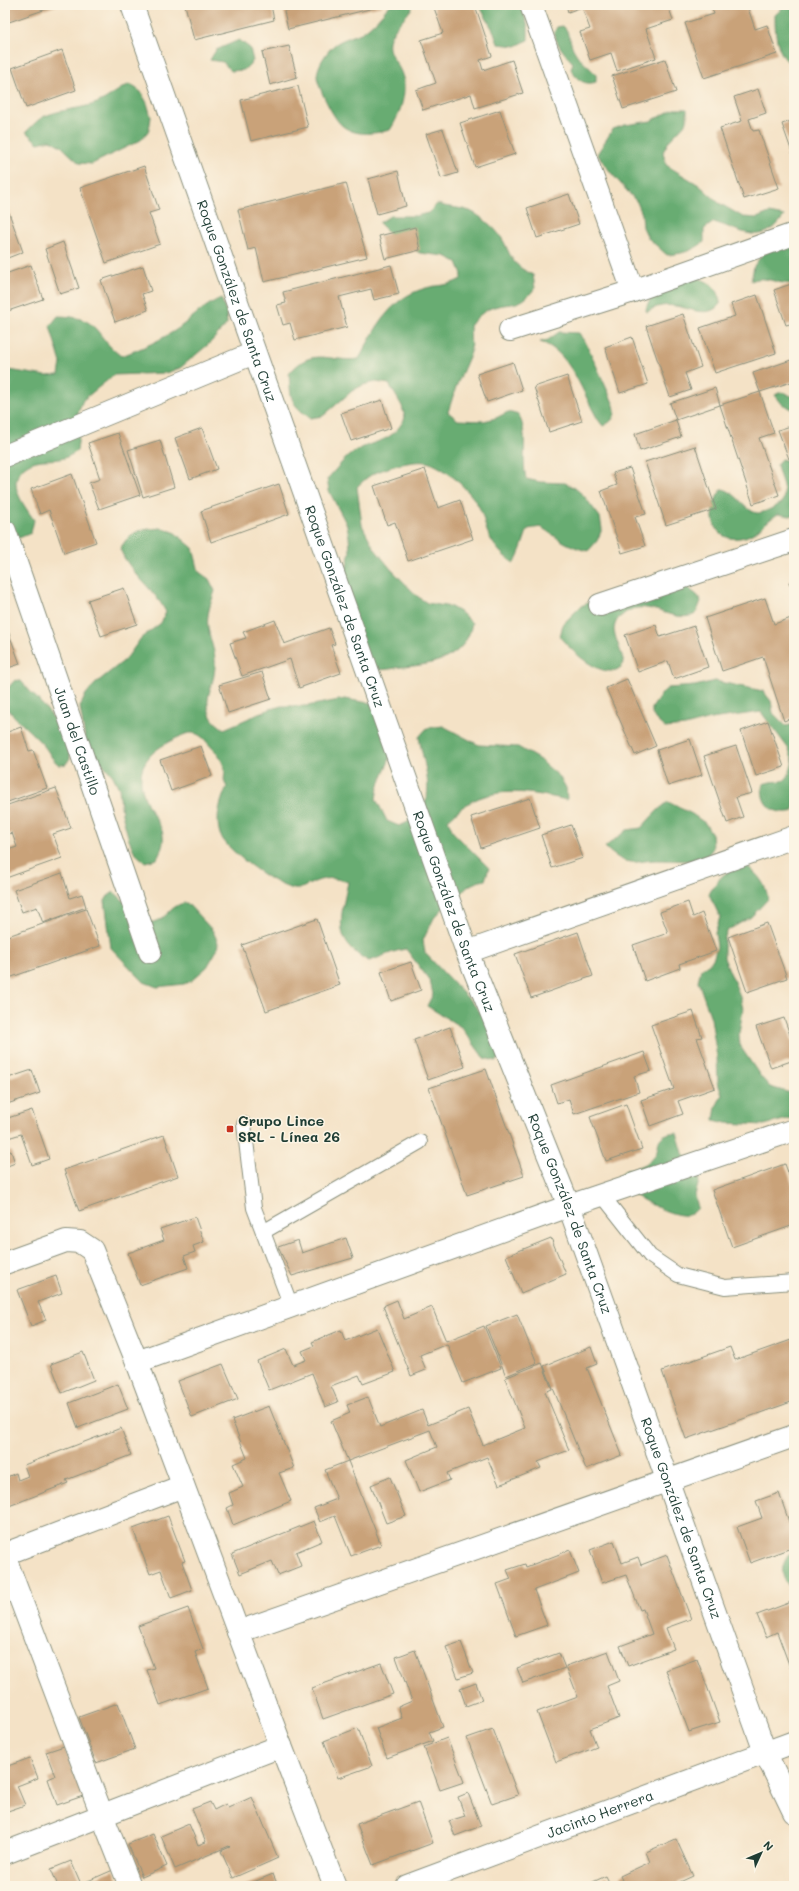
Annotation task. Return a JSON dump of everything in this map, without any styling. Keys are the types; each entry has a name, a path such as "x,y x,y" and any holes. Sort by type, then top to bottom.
{"street":[{"name":"Roque González de Santa Cruz","path":"132,5 467,952 569,1206 765,1752 794,1812"},
{"path":"531,5 633,291"},
{"path":"510,330 633,291 794,234"},
{"path":"5,456 254,353"},
{"name":"Juan del Castillo","path":"5,531 150,952"},
{"path":"600,604 794,540"},
{"path":"467,952 794,837"},
{"path":"137,1362 569,1206 794,1130"},
{"path":"5,1263 66,1241 80,1242 92,1250 137,1362 335,1886"},
{"path":"238,1632 794,1436"},
{"path":"5,1554 183,1486"},
{"path":"5,1558 130,1886"},
{"name":"Jacinto Herrera","path":"407,1886 794,1742"},
{"path":"5,1853 281,1746"}],"lane":[{"path":"244,1124 254,1208 290,1306"},
{"path":"263,1232 420,1142"},
{"path":"602,1195 650,1256 678,1276 725,1287 794,1282"}],"green space":[{"path":"390,5 412,5 412,8 392,34 389,43 390,52 401,72 404,94 400,110 390,130 374,133 359,133 340,124 330,109 317,79 317,75 322,61 335,44 361,33 377,20"},
{"path":"479,5 521,5 528,27 528,40 516,46 498,44 494,32"},
{"path":"794,5 794,66 783,57 780,50 775,29 775,15 785,6"},
{"path":"563,26 566,29 573,49 577,55 596,75 596,82 588,83 581,81 573,73 571,69 573,63 564,53 554,33 557,27"},
{"path":"239,40 250,48 253,61 244,70 231,71 223,62 210,60 216,50"},
{"path":"130,84 141,92 147,103 151,117 149,130 141,140 92,164 79,163 61,146 50,140 38,143 26,132 37,121 45,116 97,103"},
{"path":"674,109 687,109 687,122 669,141 663,152 666,165 699,185 719,203 743,217 757,218 769,213 784,216 776,226 760,234 752,234 714,222 704,229 704,242 691,250 672,255 667,255 648,238 643,227 642,214 637,202 612,174 597,154 613,129 625,125 651,121"},
{"path":"437,204 470,211 487,222 501,237 515,262 522,269 533,275 535,288 523,300 513,304 496,306 489,309 478,316 470,326 471,352 456,387 448,412 458,420 484,421 496,418 508,412 519,415 524,431 524,462 526,479 540,482 565,483 575,488 584,496 600,517 602,529 597,541 588,551 569,545 541,527 528,529 514,563 498,549 492,540 487,531 481,511 474,499 457,481 437,466 424,462 409,463 384,469 371,475 357,487 362,525 374,548 390,568 417,596 427,603 451,607 463,614 472,623 469,635 463,645 446,658 425,664 379,670 363,661 345,641 347,628 345,576 350,551 349,537 347,525 329,491 327,479 343,461 354,452 394,433 405,418 402,406 389,384 376,382 363,385 352,391 323,416 310,418 298,408 292,399 289,374 297,365 305,360 313,358 321,357 348,360 359,359 371,336 385,316 402,299 426,288 456,282 461,279 462,274 457,262 445,256 420,253 388,232 379,223 390,216 416,216 428,213"},
{"path":"794,236 794,283 783,283 767,279 756,279 751,281 754,266 761,256"},
{"path":"695,277 709,283 716,289 720,298 720,304 713,310 705,312 668,305 658,307 647,312 646,310 648,303 658,292"},
{"path":"221,298 226,311 227,324 210,343 180,368 166,373 114,375 83,400 78,412 80,425 77,451 64,458 32,462 23,468 18,474 16,488 18,494 34,520 31,533 19,538 9,532 5,526 5,367 9,370 46,376 59,375 61,363 50,326 58,316 72,317 90,323 105,341 121,356 143,347 179,328 204,308"},
{"path":"559,332 579,333 587,345 615,409 613,418 603,426 593,411 568,364 560,354 551,347 540,342 548,340"},
{"path":"781,392 794,397 794,410 782,404 775,395"},
{"path":"781,459 794,462 794,515 790,516 778,514 754,533 745,537 734,538 725,536 718,531 714,524 713,516 717,497 722,489 732,494 750,510 759,513 782,503 784,498 784,489 777,465"},
{"path":"161,528 174,532 193,548 199,572 209,579 215,591 209,609 208,618 209,634 214,650 215,667 208,697 208,706 213,719 224,729 270,709 282,706 307,706 345,699 381,705 396,738 378,787 376,799 387,821 399,826 413,819 422,810 426,800 428,789 427,776 419,737 427,728 443,726 479,745 518,747 540,760 560,777 566,788 567,800 529,793 516,792 491,794 467,804 448,820 453,832 489,868 485,880 467,887 456,903 453,898 434,918 423,940 425,953 498,1030 506,1054 496,1061 484,1058 461,1027 427,1006 433,994 430,981 406,949 369,961 357,954 349,946 344,937 342,928 343,906 348,882 329,878 320,880 300,889 290,888 280,884 255,869 232,850 220,834 218,822 220,804 227,787 224,781 225,770 219,756 200,735 194,733 184,734 157,750 149,757 144,766 141,775 141,786 151,811 162,830 163,842 157,859 145,862 135,853 129,840 122,814 119,788 113,776 86,744 80,707 86,694 96,683 126,659 141,638 161,623 166,612 161,603 124,558 120,549 124,542 132,534 142,530"},
{"path":"687,587 698,596 701,601 696,614 686,617 649,608 639,608 630,610 619,618 614,627 614,631 624,663 617,669 609,671 600,669 590,664 581,658 560,637 563,624 581,606 588,603 603,599"},
{"path":"15,680 21,681 45,707 59,726 65,736 68,747 70,758 66,764 60,765 55,761 44,746 5,705 7,689"},
{"path":"715,681 763,691 771,701 773,713 786,726 794,724 794,811 780,812 774,810 763,798 763,784 783,781 786,779 791,769 793,760 788,748 761,712 711,719 685,726 665,728 652,714 652,708 663,692 668,688 695,686"},
{"path":"668,802 692,814 705,823 712,834 713,848 705,859 629,862 617,857 605,847 627,830 641,828"},
{"path":"747,866 761,881 766,889 768,899 751,917 728,930 724,939 724,958 740,996 743,1009 739,1034 740,1046 761,1077 770,1087 794,1094 794,1115 791,1118 764,1125 726,1123 714,1120 716,1107 722,1095 718,1083 717,1057 711,1018 698,981 701,969 711,962 717,947 715,933 720,917 709,894 724,874 734,869"},
{"path":"114,892 147,922 159,920 176,906 187,903 213,931 218,943 217,950 207,967 191,981 184,984 157,987 144,982 111,948 105,901 108,896"},
{"path":"670,1133 677,1133 683,1153 697,1175 699,1181 695,1195 698,1208 693,1213 688,1215 671,1213 661,1209 640,1199 617,1182 624,1171 643,1165 650,1161 656,1154 661,1137"},
{"path":"790,1553 794,1553 794,1591 786,1582 783,1573 784,1563"}],"building":[{"path":"5,5 58,5 9,22 5,11"},
{"path":"185,5 271,5 274,20 194,40"},
{"path":"306,5 382,6 288,29 284,11"},
{"path":"433,5 475,5 492,56 480,60 483,70 512,60 523,93 475,108 471,94 423,110 416,90 436,83 421,40 443,33"},
{"path":"566,5 668,5 673,20 646,29 656,58 617,71 611,53 590,60 580,32 590,29 582,7 568,12"},
{"path":"711,5 747,5 755,29 767,25 777,54 704,78 685,23 714,14"},
{"path":"289,46 297,77 270,85 262,52"},
{"path":"62,50 76,90 26,108 12,68"},
{"path":"665,59 676,92 623,109 612,76"},
{"path":"298,86 308,127 251,141 241,100"},
{"path":"758,89 766,113 749,119 753,131 759,130 779,188 744,199 720,128 742,121 734,97"},
{"path":"500,110 515,154 475,167 460,123"},
{"path":"794,120 794,158 782,124"},
{"path":"443,129 458,173 441,178 426,134"},
{"path":"144,166 159,210 149,213 160,244 106,263 80,188"},
{"path":"398,171 406,206 377,214 368,179"},
{"path":"346,183 367,257 264,282 256,248 248,250 238,210"},
{"path":"569,194 579,224 537,238 527,208"},
{"path":"9,213 23,252 5,259 5,214"},
{"path":"415,227 420,250 385,259 379,236"},
{"path":"63,242 79,288 60,294 45,249"},
{"path":"31,265 43,299 5,312 5,274"},
{"path":"391,265 399,294 374,300 371,289 339,297 347,327 295,340 290,323 283,325 277,305 286,303 283,292"},
{"path":"143,266 151,291 142,294 148,310 115,322 101,280"},
{"path":"794,283 794,323 786,325 774,290"},
{"path":"757,295 776,353 715,373 700,328 735,316 731,304"},
{"path":"683,314 701,367 685,373 691,390 670,397 646,326"},
{"path":"632,337 648,384 620,393 605,347"},
{"path":"794,359 794,381 760,392 753,373"},
{"path":"513,362 522,390 487,402 477,374"},
{"path":"567,376 582,421 549,432 534,387"},
{"path":"715,388 720,405 676,420 670,403"},
{"path":"760,392 774,433 759,438 779,495 753,504 720,405"},
{"path":"382,400 391,428 351,441 341,413"},
{"path":"676,420 681,437 640,451 635,434"},
{"path":"794,425 794,457 789,459 778,430"},
{"path":"202,428 217,469 190,479 175,438"},
{"path":"118,433 140,495 99,509 89,483 100,479 88,443"},
{"path":"160,440 174,487 143,497 128,450"},
{"path":"695,446 716,509 666,525 645,462"},
{"path":"630,468 646,514 635,517 645,546 622,553 601,491 617,485 613,473"},
{"path":"425,469 438,508 460,500 473,539 408,561 395,522 387,525 374,486"},
{"path":"72,474 96,542 64,553 49,510 40,514 31,489"},
{"path":"279,484 289,514 211,542 201,511"},
{"path":"794,580 794,596 789,582"},
{"path":"124,588 137,624 101,636 88,600"},
{"path":"765,598 774,624 794,617 794,682 792,682 794,688 794,717 784,721 763,657 722,671 705,618"},
{"path":"275,620 284,644 329,628 335,644 331,645 341,673 299,688 290,659 242,676 230,643 246,638 243,632"},
{"path":"656,625 660,637 694,626 708,667 674,679 668,661 638,672 625,635"},
{"path":"7,628 20,664 5,669 5,629"},
{"path":"262,672 271,699 228,713 219,685"},
{"path":"627,679 656,746 635,755 606,688"},
{"path":"768,721 784,767 756,776 741,731"},
{"path":"21,727 29,751 33,750 47,788 5,803 5,733"},
{"path":"690,739 702,775 668,786 657,750"},
{"path":"201,746 212,776 171,791 160,760"},
{"path":"736,746 752,793 736,797 743,817 727,823 704,756"},
{"path":"56,788 71,828 53,834 62,858 6,878 5,860 8,859 5,851 17,847 12,833 5,835 5,806"},
{"path":"530,798 540,828 481,848 471,817"},
{"path":"571,825 583,858 552,868 541,835"},
{"path":"62,873 70,898 82,894 86,907 43,923 37,907 22,912 14,890"},
{"path":"688,902 693,917 702,913 716,951 679,964 680,968 645,981 633,945 668,933 660,912"},
{"path":"86,909 100,946 9,978 5,968 5,937"},
{"path":"317,919 340,985 266,1011 242,945"},
{"path":"767,923 787,978 747,992 728,937"},
{"path":"578,932 593,976 531,998 515,954"},
{"path":"411,962 421,990 391,1001 381,972"},
{"path":"693,1011 702,1037 697,1038 715,1088 678,1101 683,1114 650,1126 641,1100 674,1089 651,1025"},
{"path":"784,1018 794,1046 794,1060 771,1068 756,1027"},
{"path":"450,1027 465,1067 428,1080 414,1040"},
{"path":"644,1052 651,1071 634,1076 639,1092 574,1114 569,1099 557,1103 551,1085"},
{"path":"486,1069 524,1176 467,1195 429,1088"},
{"path":"32,1070 40,1093 7,1104 5,1099 5,1079"},
{"path":"626,1104 642,1149 606,1161 590,1117"},
{"path":"32,1110 49,1159 32,1165 21,1134 8,1138 5,1129 5,1119"},
{"path":"164,1135 178,1176 79,1211 64,1170"},
{"path":"11,1151 15,1163 5,1167 5,1153"},
{"path":"785,1164 792,1184 794,1183 794,1225 732,1247 712,1190"},
{"path":"195,1217 204,1242 193,1246 195,1252 184,1256 188,1268 140,1285 128,1253 164,1240 160,1229"},
{"path":"346,1238 353,1258 292,1276 278,1247 298,1240 302,1253"},
{"path":"551,1238 566,1274 521,1293 506,1256"},
{"path":"56,1276 62,1293 38,1302 46,1320 31,1326 17,1290"},
{"path":"397,1300 404,1319 432,1307 446,1341 484,1326 501,1368 463,1383 447,1344 420,1355 426,1370 411,1376 383,1306"},
{"path":"517,1314 537,1363 506,1376 486,1326"},
{"path":"377,1328 395,1372 363,1384 359,1375 331,1386 338,1402 325,1407 312,1373 269,1390 257,1361 286,1349 293,1365 306,1360 302,1351 314,1346 312,1342 341,1330 345,1341"},
{"path":"794,1339 794,1401 686,1439 662,1371 730,1347 735,1360"},
{"path":"591,1347 597,1364 587,1368 622,1455 586,1469 544,1366"},
{"path":"83,1352 94,1380 62,1393 51,1364"},
{"path":"542,1363 552,1389 545,1392 569,1450 538,1462 541,1468 499,1485 487,1457 447,1473 450,1480 419,1492 406,1460 437,1447 430,1430 348,1461 331,1421 350,1413 347,1405 368,1397 380,1427 422,1410 428,1425 468,1409 483,1445 525,1428 505,1378"},
{"path":"223,1364 238,1399 192,1417 178,1381"},
{"path":"118,1384 128,1409 78,1428 69,1403"},
{"path":"269,1406 294,1468 279,1473 291,1501 233,1525 227,1508 233,1505 229,1493 243,1487 233,1464 247,1458 232,1420"},
{"path":"121,1428 131,1455 66,1480 68,1483 9,1506 5,1496 5,1478 16,1473 18,1480 28,1476 24,1465"},
{"path":"348,1461 381,1545 351,1556 335,1516 320,1522 314,1508 337,1499 325,1470"},
{"path":"390,1477 406,1516 386,1523 371,1485"},
{"path":"779,1493 794,1536 794,1547 750,1563 737,1527 762,1518 756,1501"},
{"path":"168,1516 185,1561 182,1562 192,1590 171,1598 161,1570 150,1574 133,1529"},
{"path":"314,1521 322,1541 296,1552 301,1566 278,1575 272,1561 240,1574 232,1554"},
{"path":"614,1541 622,1563 638,1557 641,1565 667,1555 691,1619 666,1628 674,1649 628,1666 620,1646 652,1634 643,1609 640,1610 626,1575 602,1583 590,1550"},
{"path":"570,1550 579,1573 534,1590 547,1625 516,1636 497,1584 511,1579 507,1570 525,1564 526,1567"},
{"path":"794,1601 794,1678 777,1632 766,1637 757,1615"},
{"path":"188,1608 203,1649 195,1652 208,1688 160,1705 147,1670 154,1668 138,1626"},
{"path":"461,1642 473,1673 458,1678 446,1647"},
{"path":"415,1650 443,1727 429,1732 433,1741 387,1758 376,1728 402,1718 398,1707 412,1701 396,1657"},
{"path":"608,1651 619,1681 607,1686 619,1718 590,1729 597,1747 556,1762 537,1712 578,1697 566,1666"},
{"path":"559,1653 565,1668 523,1683 517,1668"},
{"path":"697,1659 720,1722 689,1732 666,1670"},
{"path":"381,1663 393,1694 323,1719 312,1688"},
{"path":"476,1683 482,1700 466,1706 460,1689"},
{"path":"118,1703 135,1749 96,1763 79,1717"},
{"path":"358,1728 372,1766 338,1778 324,1741"},
{"path":"493,1729 518,1795 492,1804 467,1738"},
{"path":"447,1738 464,1782 440,1790 424,1747"},
{"path":"64,1746 83,1796 57,1805 48,1779 55,1776 46,1752"},
{"path":"30,1758 38,1778 17,1786 25,1805 5,1812 5,1767"},
{"path":"468,1793 481,1826 455,1836 449,1821 465,1816 458,1797"},
{"path":"252,1797 278,1858 233,1878 221,1851 230,1847 229,1846 175,1869 161,1836 189,1824 198,1845 206,1842 192,1809 210,1802 214,1810 226,1804 228,1808"},
{"path":"418,1802 433,1843 373,1865 357,1824"},
{"path":"153,1834 167,1866 142,1877 128,1844"},
{"path":"676,1839 693,1876 671,1886 625,1886 620,1876 650,1862 646,1852"},
{"path":"71,1861 81,1884 113,1870 120,1886 58,1886 51,1869"},
{"path":"273,1874 278,1886 244,1886"},
{"path":"606,1876 611,1886 584,1886"}],"place":[{"name":"Grupo Lince SRL - Línea 26","path":"230,1129"}]}
